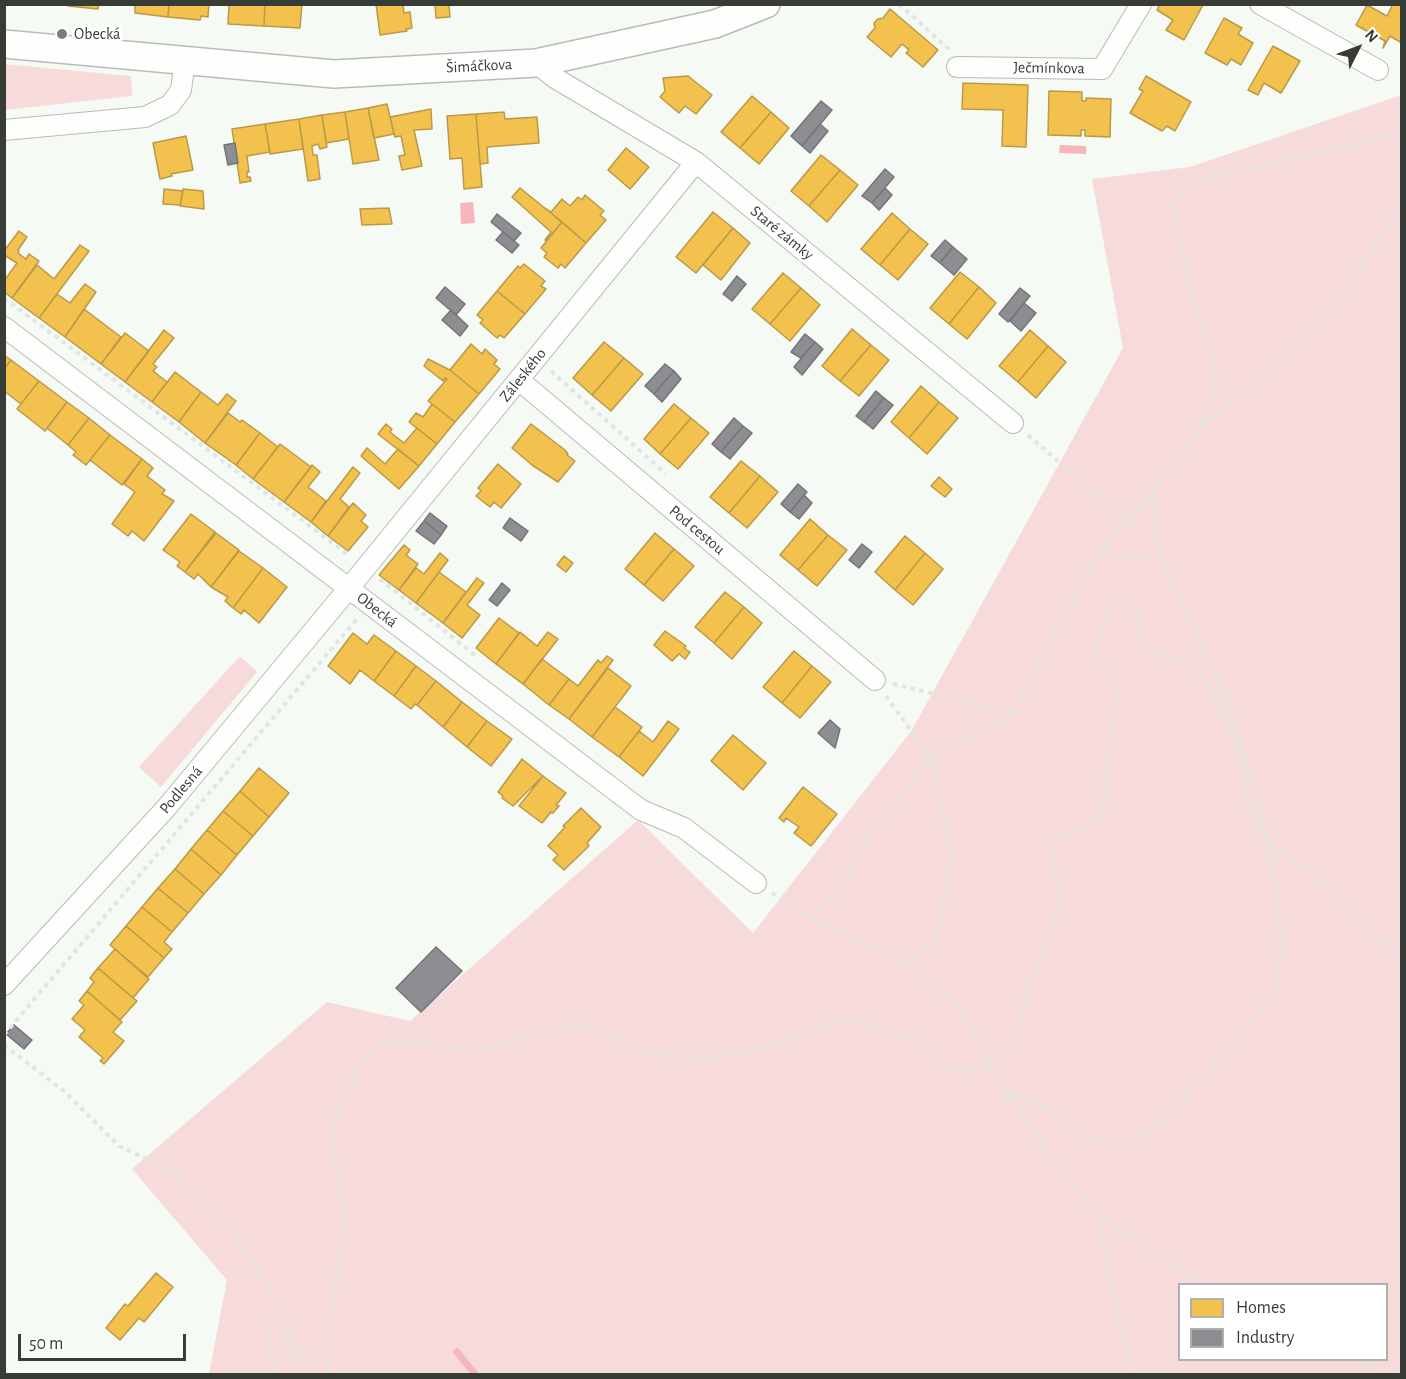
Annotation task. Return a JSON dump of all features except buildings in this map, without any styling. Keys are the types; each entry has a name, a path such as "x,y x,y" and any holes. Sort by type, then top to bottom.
{"street":[{"name":"Šimáčkova","path":"4,44 334,74 536,63 715,24 766,4"},
{"name":"Ječmínkova","path":"957,67 1102,69 1141,4"},
{"path":"1260,4 1378,70"},
{"path":"4,130 145,117 170,105 181,90 185,60"},
{"name":"Staré zámky","path":"536,63 555,78 696,162 1013,423"},
{"name":"Záleského","path":"349,588 696,162"},
{"name":"Obecká","path":"4,327 641,810 684,828 756,883"},
{"name":"Pod cestou","path":"519,380 875,680"},
{"name":"Podlesná","path":"4,986 167,807 349,588"}],"path":[{"path":"899,4 957,57 957,67"},
{"path":"1202,425 1218,382 1188,280 1172,202 1194,182 1401,132"},
{"path":"813,920 841,887 855,857 930,757 1014,712 1078,588 1101,551 1152,493 1202,425 1312,335 1401,207"},
{"path":"4,298 366,568"},
{"path":"1013,423 1126,522"},
{"path":"1007,1092 1041,1105 1093,1140 1122,1144 1162,1122 1274,996 1282,945 1271,854 1229,704 1160,559 1152,493"},
{"path":"1101,551 1160,559"},
{"path":"329,1374 330,1319 344,1211 331,1138 332,1122 340,1101 365,1058 383,1042 422,1041 470,1051 492,1050 526,1036 577,1023 598,1028 623,1044 647,1053 706,1058 770,1047 832,1020 854,1019 915,1040 949,1066 958,1069 972,1072 992,1066 1002,1059 1012,1048 1018,1035 1028,985 1047,945 1061,901 1060,886 1050,857 1052,845 1057,839 1090,823 1100,815 1105,807 1105,769 1119,694 1113,681 1099,666 1096,650 1110,606 1119,596 1125,597 1131,604 1138,619 1138,637 1143,644 1163,657 1191,663 1203,676 1218,701 1223,719 1234,734 1247,806 1257,827 1267,840 1338,895 1350,912 1380,939 1401,953"},
{"path":"4,1035 369,604"},
{"path":"875,680 1014,712"},
{"path":"875,680 930,757 952,855 937,941 908,963"},
{"path":"756,883 813,920 908,963 962,1011 1007,1092 1046,1151 1097,1212 1190,1277 1206,1283"},
{"path":"4,1045 64,1091 119,1146 176,1173 234,1232 280,1309 311,1374"},
{"path":"1097,1212 1131,1374"},
{"path":"275,1374 268,1335 269,1329 277,1324 296,1360 299,1374"},
{"path":"1368,1361 1391,1374"}],"shaded area":[{"path":"4,64 131,76 132,96 5,110"},
{"path":"1401,95 1401,1374 209,1374 227,1280 132,1169 327,1002 410,1021 638,820 753,933 912,730 1123,348 1092,179 1190,167"},
{"path":"1060,145 1086,146 1086,154 1059,153"},
{"path":"473,202 475,223 461,224 460,203"},
{"path":"240,656 257,672 161,787 139,767"}],"waterway":[{"path":"457,1352 475,1374"}],"place":[{"name":"Obecká","path":"62,34"}]}
